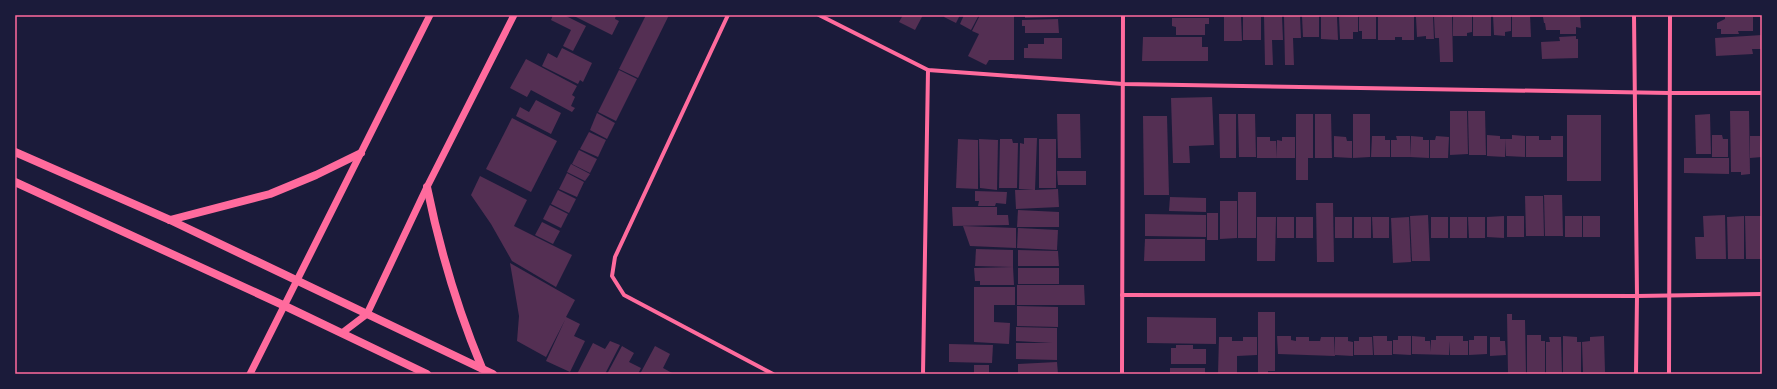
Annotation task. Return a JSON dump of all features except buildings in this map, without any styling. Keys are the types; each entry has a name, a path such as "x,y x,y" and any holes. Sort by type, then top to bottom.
{"main road":[{"path":"15,152 170,220 493,374"},
{"path":"170,220 270,194 316,175 361,153"},
{"path":"15,182 285,306 427,374"},
{"path":"427,188 436,234 449,279 464,324 482,368"}],"street":[{"path":"250,374 430,15"},
{"path":"342,333 367,314 427,188 514,15"},
{"path":"728,15 615,257 612,276 624,294 772,374"},
{"path":"819,15 928,70 1123,84 1670,93 1762,93"},
{"path":"1122,374 1123,15"},
{"path":"1634,15 1637,296 1636,374"},
{"path":"1669,374 1670,15"},
{"path":"923,374 928,70"},
{"path":"1122,294 1637,296 1762,294"}]}
